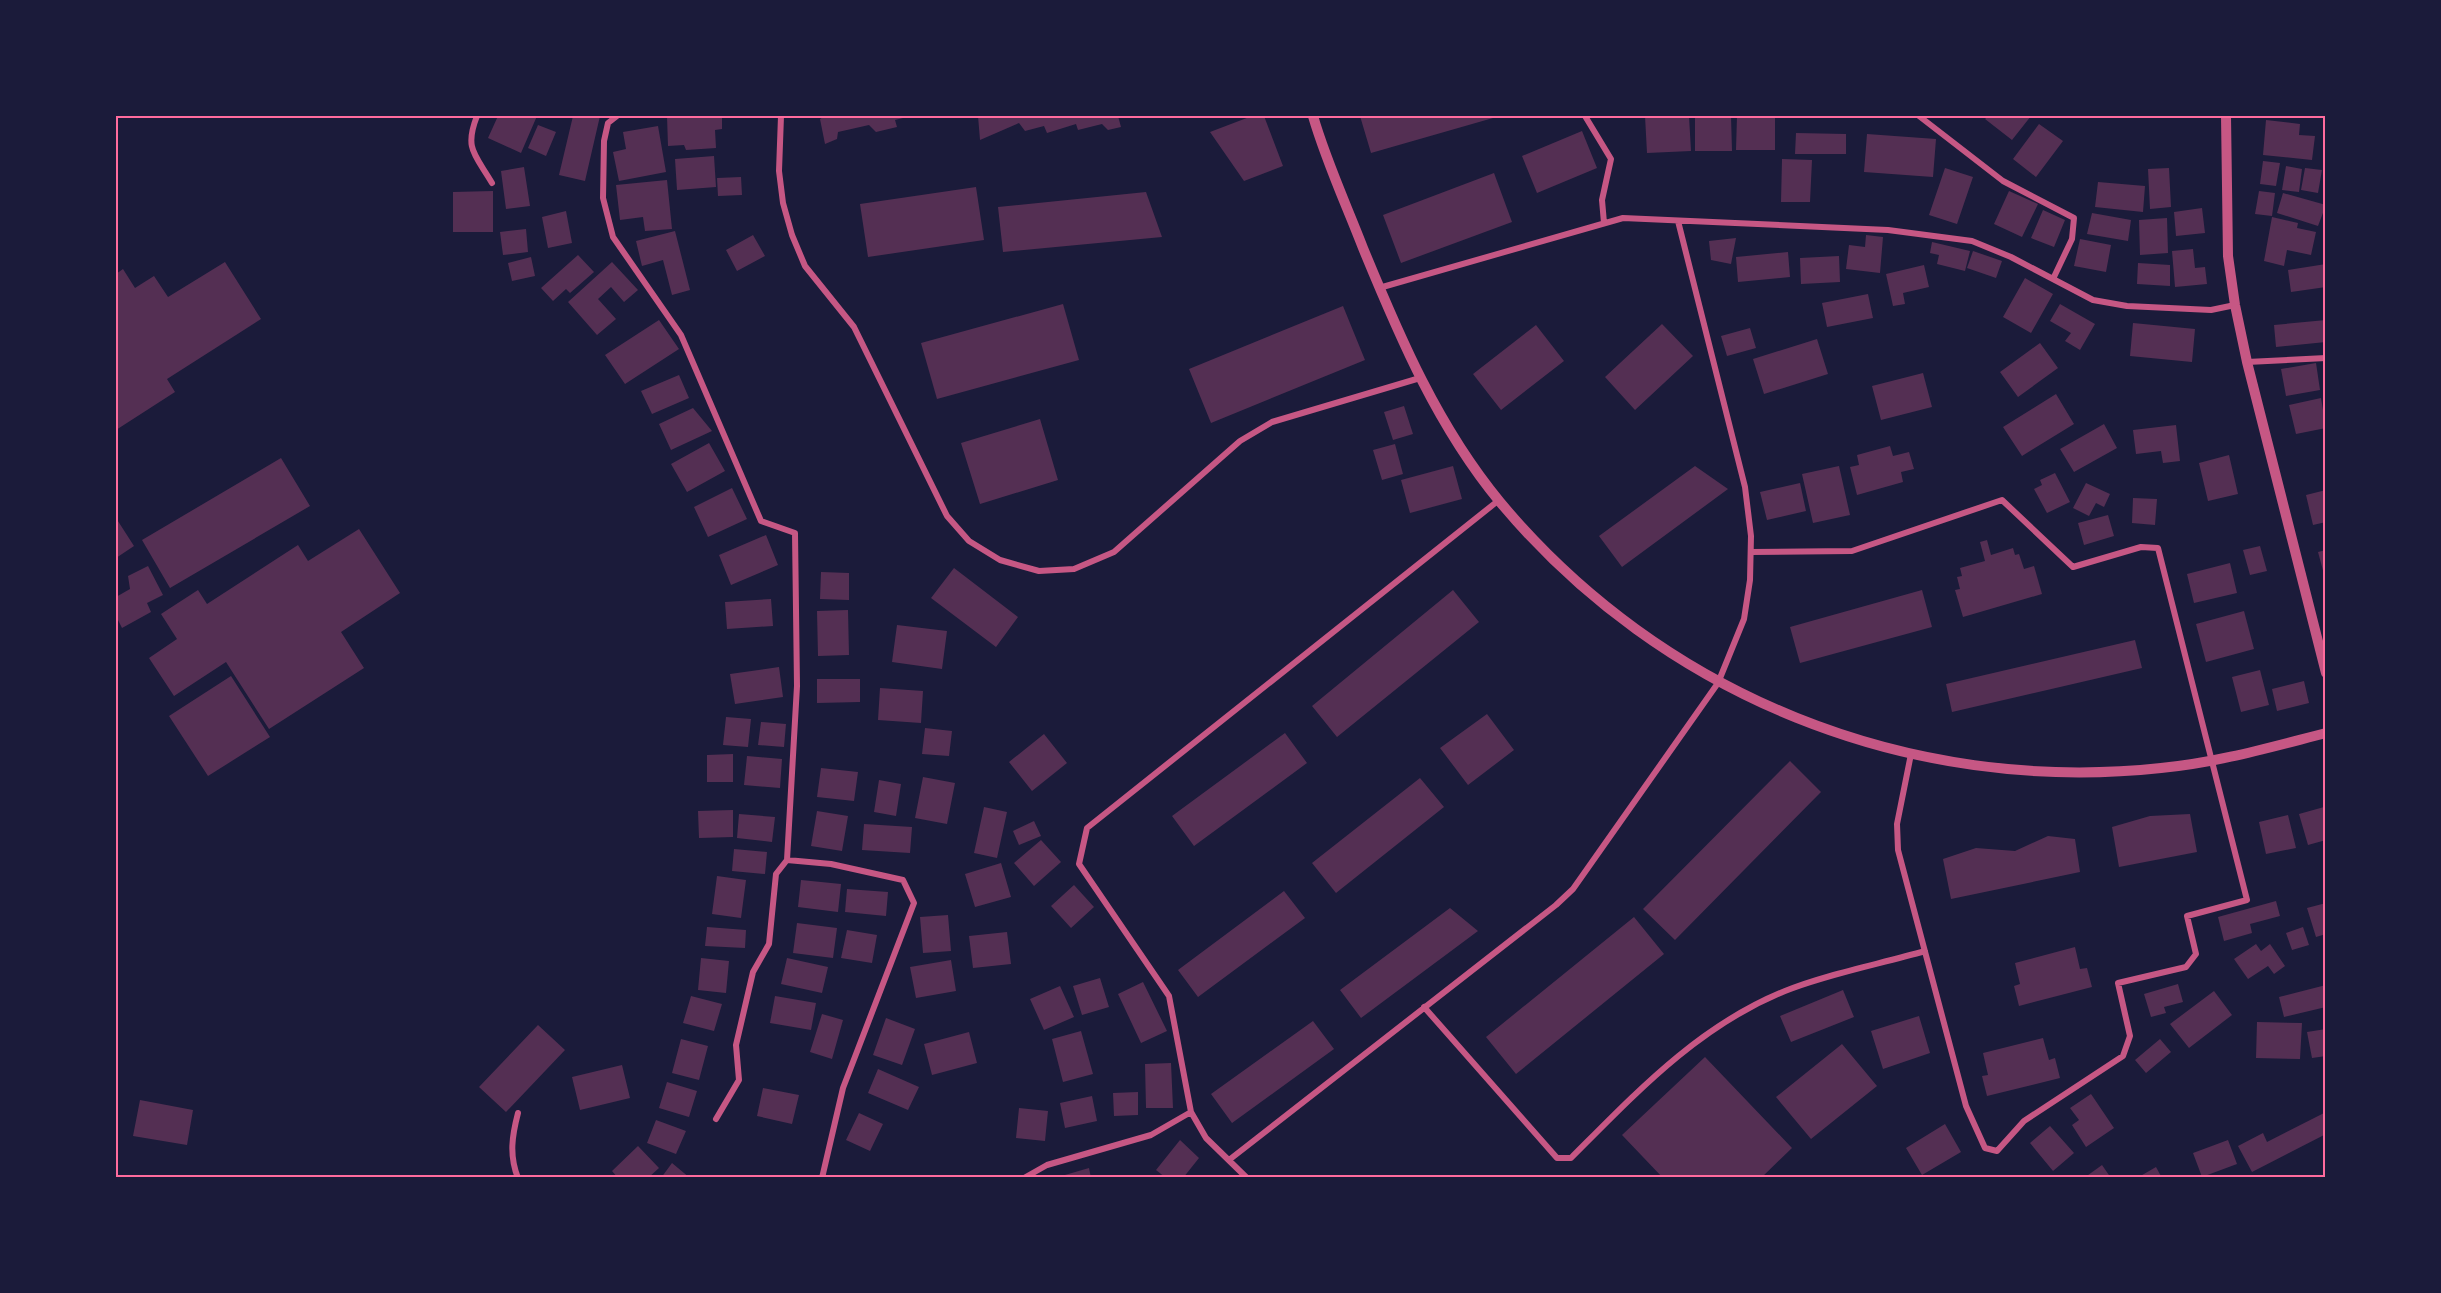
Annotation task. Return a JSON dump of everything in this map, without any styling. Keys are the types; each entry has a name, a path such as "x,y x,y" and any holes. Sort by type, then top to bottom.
{"street":[{"path":"477,116 469,136 471,147 492,183"},
{"path":"617,116 608,123 604,141 603,198 613,237 681,335 761,521 795,533 797,686 787,860 776,874 769,944 753,972 736,1045 739,1080 716,1119"},
{"path":"781,116 779,171 783,202 792,235 806,266 854,327 947,516 969,541 1000,560 1039,571 1074,569 1114,552 1240,441 1272,423 1420,378"},
{"path":"1313,116 1379,288 1420,378 1436,410 1499,500 1589,593 1644,636 1718,683 1792,718 1881,748 1968,765 2069,773 2161,768 2212,760 2325,733"},
{"path":"1585,116 1611,159 1602,200 1604,223"},
{"path":"1919,116 2003,181 2074,218 2072,239 2053,279"},
{"path":"2226,116 2228,256 2235,305 2247,362 2325,672"},
{"path":"1379,288 1623,218 1888,230 1972,241 2093,300 2127,306 2211,310 2235,305"},
{"path":"1229,1160 1556,905 1573,889 1718,683 1744,619 1750,580 1751,552 1745,487 1678,221"},
{"path":"2247,362 2325,358"},
{"path":"1247,1178 1206,1138 1191,1112 1169,996 1078,864 1087,828 1499,500"},
{"path":"1751,552 1852,551 2002,500 2073,567 2141,547 2158,548 2247,900 2187,916 2196,954 2186,967 2118,983 2130,1036 2123,1056 2024,1121 1997,1151 1984,1148 1966,1106 1898,850 1897,824 1911,754"},
{"path":"787,860 831,864 903,880 914,903 843,1088 822,1178"},
{"path":"1424,1007 1557,1158 1571,1158 1658,1071 1695,1041 1737,1015 1785,991 1925,951"},
{"path":"1024,1178 1047,1166 1151,1135 1191,1112"},
{"path":"518,1113 511,1140 514,1167 518,1178"}],"building":[{"path":"498,116 537,116 521,153 488,138"},
{"path":"573,116 600,116 585,181 559,175"},
{"path":"667,116 722,116 722,129 715,130 716,148 686,150 684,145 668,146"},
{"path":"825,116 911,116 895,120 897,127 876,132 869,125 838,132 837,139 825,144 820,119"},
{"path":"978,116 1118,116 1121,127 1108,130 1102,124 1078,130 1076,124 1047,133 1044,126 1025,131 1019,123 980,140"},
{"path":"1252,116 1264,116 1283,166 1244,181 1210,132"},
{"path":"1360,116 1500,116 1371,153"},
{"path":"1645,116 1689,116 1691,151 1647,153"},
{"path":"1695,116 1731,116 1732,151 1695,151"},
{"path":"1737,116 1775,116 1775,150 1736,150"},
{"path":"1988,116 2031,116 2012,140 1985,119"},
{"path":"2266,120 2300,124 2299,135 2315,136 2312,160 2263,155"},
{"path":"2039,124 2063,141 2036,177 2013,159"},
{"path":"538,125 556,132 546,156 528,148"},
{"path":"658,126 666,172 619,181 613,152 626,149 623,132"},
{"path":"1582,131 1597,168 1537,193 1522,156"},
{"path":"1796,133 1846,134 1846,154 1795,154"},
{"path":"1867,134 1936,139 1933,177 1864,172"},
{"path":"714,156 716,187 677,190 675,159"},
{"path":"1782,159 1812,160 1810,202 1781,202"},
{"path":"2263,161 2280,163 2276,186 2260,184"},
{"path":"2286,166 2302,169 2299,192 2282,190"},
{"path":"524,167 530,206 506,209 501,171"},
{"path":"1945,168 1973,177 1957,224 1929,215"},
{"path":"2169,168 2171,207 2150,209 2148,169"},
{"path":"2305,168 2322,170 2318,193 2301,190"},
{"path":"1494,173 1512,222 1401,263 1383,215"},
{"path":"741,177 742,195 718,196 717,178"},
{"path":"667,180 672,229 645,231 643,217 620,220 616,185"},
{"path":"2098,182 2145,186 2143,212 2095,207"},
{"path":"976,187 984,240 868,257 860,204"},
{"path":"493,191 493,232 453,232 453,192"},
{"path":"2009,191 2038,204 2022,237 1994,224"},
{"path":"2259,191 2275,193 2272,216 2255,214"},
{"path":"1146,192 1162,237 1003,252 998,207"},
{"path":"2283,193 2326,205 2318,226 2277,213"},
{"path":"2202,208 2205,233 2176,236 2174,212"},
{"path":"2043,210 2065,220 2054,247 2031,238"},
{"path":"566,211 572,243 548,248 542,217"},
{"path":"2092,213 2131,220 2128,241 2087,234"},
{"path":"2272,217 2298,223 2297,228 2316,232 2311,255 2287,250 2284,266 2264,261"},
{"path":"2167,218 2168,253 2140,255 2139,220"},
{"path":"526,229 528,252 503,255 500,232"},
{"path":"675,231 690,290 672,295 663,260 642,266 636,241"},
{"path":"753,235 765,256 737,271 726,250"},
{"path":"1866,235 1883,237 1880,273 1846,269 1849,245 1865,247"},
{"path":"1736,238 1731,264 1711,260 1709,241"},
{"path":"2080,239 2111,245 2106,272 2074,266"},
{"path":"1932,242 1970,251 1965,271 1937,264 1939,255 1930,253"},
{"path":"2193,249 2195,268 2205,267 2207,284 2175,287 2172,251"},
{"path":"1973,251 2002,261 1996,278 1967,268"},
{"path":"1788,252 1790,277 1738,282 1736,257"},
{"path":"578,255 594,272 570,293 566,289 553,301 541,288"},
{"path":"1839,256 1840,282 1801,284 1800,258"},
{"path":"531,257 535,276 512,281 508,263"},
{"path":"225,262 261,319 167,379 175,392 116,430 116,274 123,269 135,288 154,276 168,297"},
{"path":"612,262 638,290 624,302 611,287 598,299 616,319 597,335 568,302"},
{"path":"2138,263 2170,265 2170,286 2137,284"},
{"path":"2326,264 2326,287 2291,292 2288,270"},
{"path":"1924,265 1929,287 1903,293 1905,304 1893,306 1886,274"},
{"path":"2025,278 2053,294 2031,333 2003,317"},
{"path":"1868,294 1873,318 1827,327 1822,303"},
{"path":"1063,304 1079,360 937,399 921,343"},
{"path":"2060,304 2095,324 2080,350 2065,341 2071,333 2050,321"},
{"path":"1343,306 1365,360 1211,423 1189,369"},
{"path":"659,320 679,349 625,384 605,355"},
{"path":"2326,320 2326,342 2276,347 2274,325"},
{"path":"2133,323 2195,329 2192,362 2130,356"},
{"path":"1662,324 1693,356 1635,410 1605,377"},
{"path":"1536,325 1564,361 1501,410 1473,374"},
{"path":"1750,328 1756,348 1727,356 1721,336"},
{"path":"1817,339 1828,374 1764,394 1753,359"},
{"path":"2040,343 2058,368 2018,397 2000,372"},
{"path":"2316,363 2320,390 2286,396 2281,369"},
{"path":"1923,373 1932,407 1881,420 1872,386"},
{"path":"679,375 689,398 652,414 641,391"},
{"path":"2056,394 2074,424 2022,456 2003,427"},
{"path":"2321,398 2326,428 2296,434 2289,405"},
{"path":"1404,406 1413,434 1393,440 1384,412"},
{"path":"693,408 712,431 671,450 659,424"},
{"path":"1040,419 1058,480 980,504 961,443"},
{"path":"2104,424 2117,448 2074,472 2060,449"},
{"path":"2176,425 2180,461 2163,463 2161,451 2136,454 2133,430"},
{"path":"709,443 725,471 687,492 671,464"},
{"path":"1395,444 1403,474 1382,480 1373,450"},
{"path":"1890,446 1893,456 1909,452 1914,469 1901,472 1903,482 1857,495 1850,467 1859,465 1857,455"},
{"path":"2229,455 2238,494 2208,501 2199,463"},
{"path":"281,458 310,506 170,588 142,540"},
{"path":"1453,466 1462,499 1410,513 1401,480"},
{"path":"1695,466 1728,489 1622,567 1599,536"},
{"path":"1839,466 1850,515 1813,523 1802,474"},
{"path":"2055,473 2070,502 2047,513 2034,489 2042,485 2040,480"},
{"path":"1800,483 1806,511 1767,520 1760,492"},
{"path":"2086,483 2110,494 2104,507 2096,503 2089,516 2073,508"},
{"path":"732,488 747,519 708,537 694,507"},
{"path":"2326,490 2326,522 2313,525 2306,495"},
{"path":"2133,498 2157,499 2155,525 2132,523"},
{"path":"2108,515 2114,536 2084,545 2078,523"},
{"path":"116,518 134,546 116,558"},
{"path":"359,529 400,593 341,632 364,668 269,729 226,662 174,696 149,658 177,639 161,614 198,590 207,604 298,545 308,561"},
{"path":"766,535 778,565 731,585 719,555"},
{"path":"1987,540 1991,555 2013,548 2015,555 2019,554 2024,569 2034,566 2042,594 1963,617 1955,590 1960,589 1957,577 1962,576 1960,568 1985,561 1980,542"},
{"path":"2260,546 2267,571 2250,575 2243,550"},
{"path":"2326,550 2326,578 2325,578 2318,552"},
{"path":"2230,563 2237,593 2194,603 2187,574"},
{"path":"148,566 163,595 147,603 151,612 122,628 116,616 116,597 130,589 128,576"},
{"path":"954,568 1018,617 996,647 931,598"},
{"path":"821,572 849,573 849,600 820,599"},
{"path":"1453,590 1479,622 1337,737 1312,706"},
{"path":"1922,590 1932,627 1800,663 1790,627"},
{"path":"771,599 773,626 727,629 725,602"},
{"path":"848,610 849,655 818,656 817,611"},
{"path":"2244,611 2254,649 2206,662 2196,624"},
{"path":"897,625 947,631 942,669 892,662"},
{"path":"2135,640 2142,668 1952,712 1946,684"},
{"path":"779,667 783,697 735,704 730,674"},
{"path":"2260,670 2269,705 2241,712 2232,677"},
{"path":"231,676 270,737 208,776 169,716"},
{"path":"817,679 860,679 860,702 817,703"},
{"path":"2304,681 2309,703 2277,711 2272,689"},
{"path":"880,688 923,691 921,723 878,720"},
{"path":"1487,714 1514,750 1468,785 1440,748"},
{"path":"726,717 751,719 748,747 723,745"},
{"path":"761,722 786,724 784,747 758,745"},
{"path":"925,728 952,731 949,756 922,754"},
{"path":"1285,733 1307,763 1194,846 1172,816"},
{"path":"1044,734 1067,763 1032,791 1009,762"},
{"path":"733,754 733,782 707,782 707,755"},
{"path":"747,756 782,759 780,788 744,785"},
{"path":"1790,761 1821,792 1675,940 1643,909"},
{"path":"821,768 858,772 854,801 817,797"},
{"path":"923,777 955,783 947,824 915,818"},
{"path":"1420,778 1444,807 1336,893 1312,863"},
{"path":"879,780 901,784 896,816 874,812"},
{"path":"984,807 1007,812 997,858 974,853"},
{"path":"2324,807 2326,840 2308,845 2299,814"},
{"path":"733,810 733,837 699,838 698,811"},
{"path":"817,811 848,816 842,851 811,846"},
{"path":"739,814 775,817 772,842 737,838"},
{"path":"2190,814 2197,852 2119,867 2112,827 2150,816"},
{"path":"2288,815 2296,848 2266,854 2259,822"},
{"path":"1034,821 1041,836 1019,845 1013,831"},
{"path":"864,824 912,827 910,853 862,850"},
{"path":"2048,836 2075,839 2080,872 1951,899 1943,859 1976,848 2015,851"},
{"path":"1041,840 1061,862 1034,886 1014,863"},
{"path":"734,849 767,852 765,874 732,871"},
{"path":"1001,863 1011,897 975,907 965,874"},
{"path":"717,876 746,880 741,918 712,914"},
{"path":"801,880 841,884 838,912 798,907"},
{"path":"1074,885 1094,907 1071,928 1051,906"},
{"path":"847,889 888,892 886,916 845,912"},
{"path":"1284,891 1305,918 1198,997 1178,970"},
{"path":"2276,901 2280,916 2250,924 2252,933 2224,941 2218,917"},
{"path":"2326,903 2326,934 2316,937 2307,908"},
{"path":"1450,908 1478,931 1361,1018 1340,990"},
{"path":"948,915 951,951 923,953 920,917"},
{"path":"1634,917 1664,954 1516,1074 1486,1037"},
{"path":"797,923 837,928 833,958 793,953"},
{"path":"707,927 746,930 745,948 705,946"},
{"path":"2303,927 2309,945 2292,950 2286,933"},
{"path":"847,930 877,935 872,963 841,958"},
{"path":"1007,932 1011,964 973,968 969,936"},
{"path":"2256,944 2261,951 2270,944 2285,966 2274,974 2268,966 2248,979 2234,959"},
{"path":"2075,947 2080,969 2087,968 2092,987 2019,1006 2014,986 2020,984 2015,963"},
{"path":"701,958 729,961 726,993 698,990"},
{"path":"787,958 828,967 822,993 781,984"},
{"path":"951,960 956,991 916,998 910,967"},
{"path":"1100,978 1109,1007 1082,1015 1073,986"},
{"path":"1143,982 1167,1031 1141,1043 1118,994"},
{"path":"2178,984 2183,1002 2164,1007 2166,1013 2151,1017 2144,994"},
{"path":"2326,985 2326,1007 2284,1017 2279,997"},
{"path":"1060,986 1074,1017 1044,1030 1030,999"},
{"path":"1843,990 1854,1017 1791,1042 1780,1016"},
{"path":"2214,991 2232,1015 2189,1048 2170,1024"},
{"path":"691,996 722,1004 714,1031 683,1023"},
{"path":"775,996 816,1003 811,1030 770,1023"},
{"path":"822,1014 843,1020 832,1059 810,1052"},
{"path":"1919,1016 1930,1053 1883,1069 1871,1031"},
{"path":"886,1018 915,1029 902,1065 873,1055"},
{"path":"1313,1021 1334,1049 1232,1123 1211,1094"},
{"path":"2257,1022 2302,1023 2300,1059 2256,1058"},
{"path":"538,1025 565,1050 506,1112 479,1087"},
{"path":"2326,1029 2326,1056 2312,1058 2307,1032"},
{"path":"1081,1031 1093,1074 1063,1082 1052,1039"},
{"path":"969,1032 977,1063 932,1075 924,1044"},
{"path":"2043,1038 2049,1060 2055,1058 2060,1078 1987,1096 1982,1076 1988,1075 1983,1053"},
{"path":"681,1039 708,1046 699,1080 672,1073"},
{"path":"2160,1039 2171,1052 2146,1073 2135,1060"},
{"path":"1842,1044 1877,1086 1811,1139 1776,1097"},
{"path":"1705,1057 1792,1148 1761,1178 1663,1178 1622,1135"},
{"path":"1171,1063 1173,1108 1146,1108 1145,1064"},
{"path":"622,1065 630,1098 580,1110 572,1077"},
{"path":"878,1069 919,1087 908,1110 868,1093"},
{"path":"667,1082 697,1091 689,1117 659,1108"},
{"path":"763,1088 799,1095 792,1124 757,1116"},
{"path":"1138,1092 1138,1115 1114,1116 1113,1093"},
{"path":"2091,1094 2114,1128 2086,1147 2072,1125 2079,1120 2070,1108"},
{"path":"1092,1096 1097,1121 1065,1128 1060,1103"},
{"path":"140,1100 193,1110 187,1145 133,1136"},
{"path":"1019,1108 1048,1111 1045,1141 1016,1138"},
{"path":"2326,1112 2326,1134 2252,1172 2238,1146 2263,1133 2267,1142"},
{"path":"859,1113 883,1124 870,1151 846,1140"},
{"path":"656,1120 686,1131 676,1154 647,1143"},
{"path":"1945,1124 1961,1152 1922,1175 1906,1148"},
{"path":"2050,1126 2074,1153 2053,1171 2030,1143"},
{"path":"1180,1140 1199,1158 1183,1178 1166,1178 1156,1170"},
{"path":"2228,1140 2237,1164 2202,1177 2193,1153"},
{"path":"638,1146 659,1168 648,1178 618,1178 612,1171"},
{"path":"672,1163 690,1178 661,1178"},
{"path":"2102,1165 2111,1178 2084,1178"},
{"path":"2156,1167 2162,1178 2137,1178"},
{"path":"1089,1168 1091,1178 1058,1178 1058,1177"}]}
